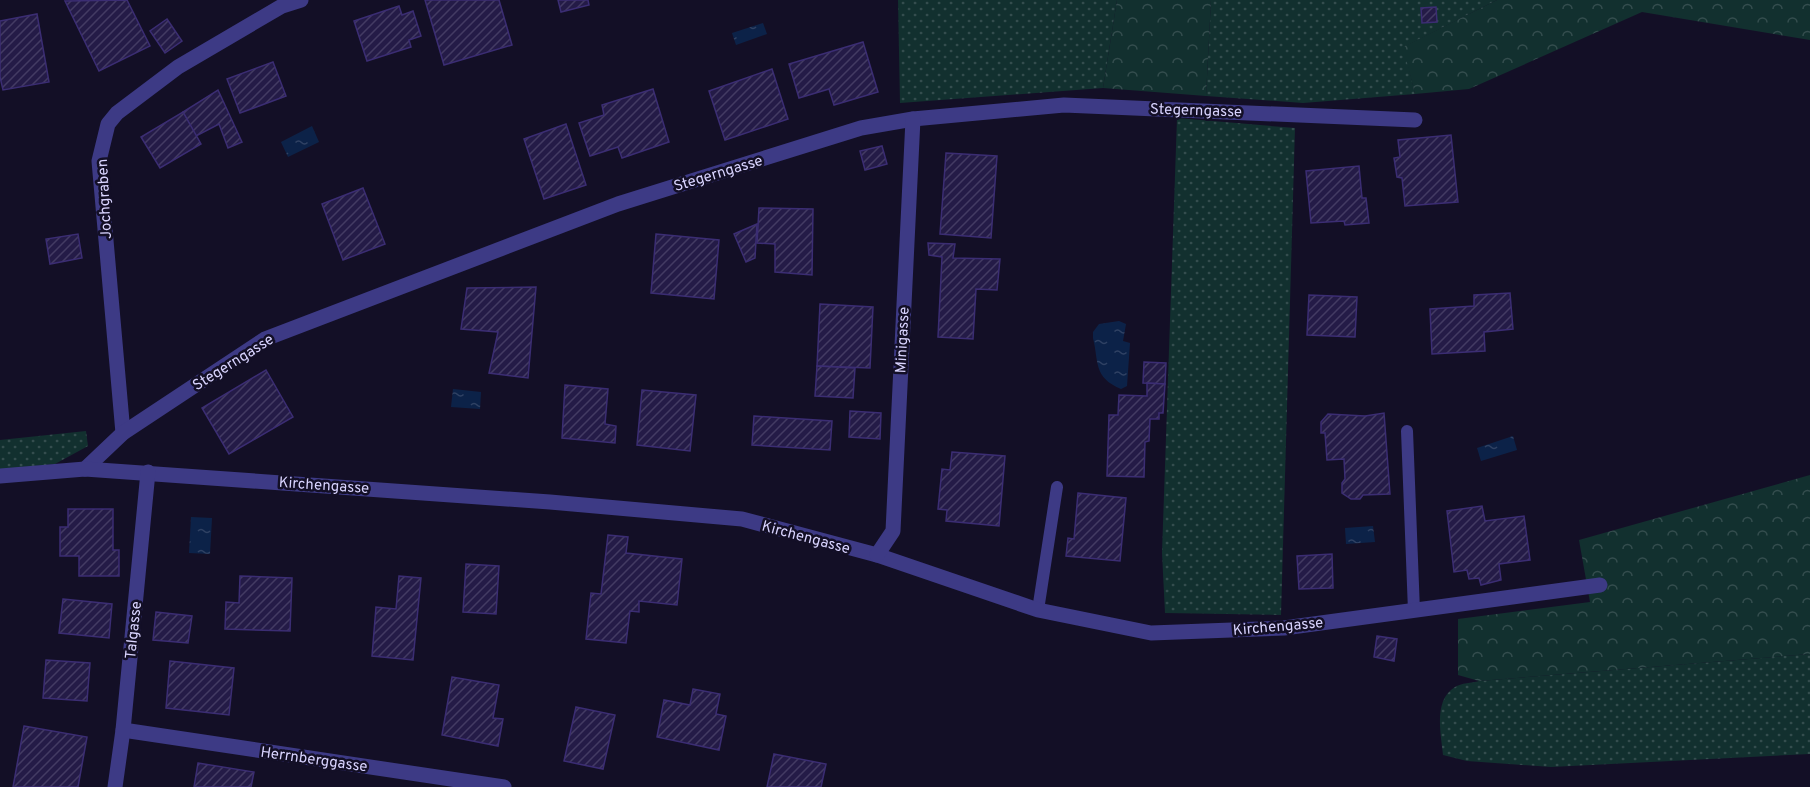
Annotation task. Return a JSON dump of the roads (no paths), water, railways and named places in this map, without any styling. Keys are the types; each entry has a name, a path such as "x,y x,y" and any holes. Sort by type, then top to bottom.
{"street":[{"name":"Jochgraben","path":"123,433 99,161 108,124 124,106 178,67 282,6 301,0"},
{"name":"Stegerngasse","path":"85,469 123,433 265,339 618,204 861,128 913,119 1064,105 1415,120"},
{"name":"Minigasse","path":"877,555 893,531 913,119"},
{"name":"Kirchengasse","path":"0,476 85,469 148,472 550,502 742,519 877,555 1038,610 1151,633 1284,628 1600,585"},
{"name":"Talgasse","path":"115,787 123,730 148,472"},
{"name":"Herrnberggasse","path":"123,730 504,787"}],"lane":[{"path":"1407,431 1414,611"},
{"path":"1038,610 1058,487"}],"water":[{"path":"763,23 767,34 736,45 732,33"},
{"path":"312,126 319,142 288,157 281,142"},
{"path":"1119,321 1126,324 1123,341 1130,343 1127,386 1121,389 1101,374 1093,338 1093,332 1099,324"},
{"path":"453,389 481,392 480,409 451,407"},
{"path":"1513,436 1517,450 1481,461 1477,448"},
{"path":"191,517 212,518 210,554 189,553"},
{"path":"1373,526 1375,542 1346,544 1345,528"}]}
